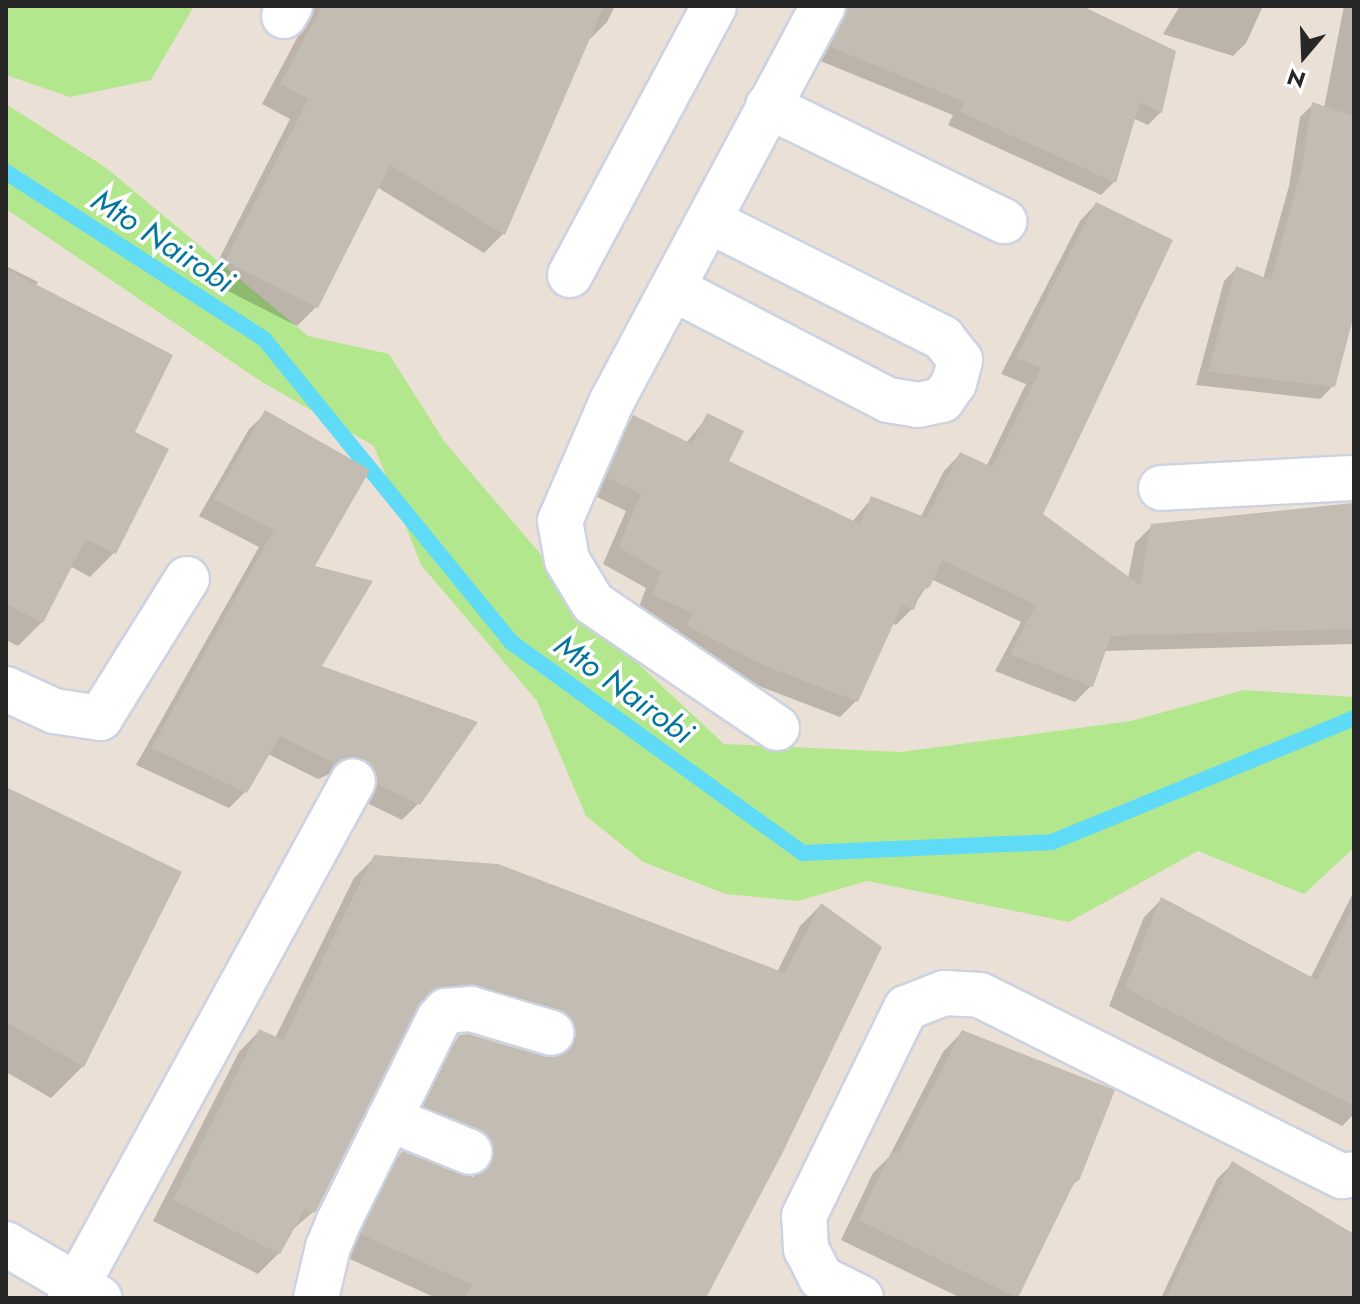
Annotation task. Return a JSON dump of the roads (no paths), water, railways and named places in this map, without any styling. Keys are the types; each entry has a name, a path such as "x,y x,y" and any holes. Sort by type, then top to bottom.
{"street":[{"path":"570,275 714,6"},
{"path":"777,728 593,603 567,560 560,521 612,401 823,6"},
{"path":"768,106 1004,221"},
{"path":"674,289 888,400 918,405 942,400 954,383 960,360 943,338 709,221"},
{"path":"1161,488 1354,478"},
{"path":"6,689 54,711 100,718 187,579"},
{"path":"6,1244 83,1294 353,781"},
{"path":"861,1298 821,1278 806,1249 804,1216 906,1008 944,993 980,995 1342,1176 1354,1174"},
{"path":"316,1298 328,1247 439,1019 446,1011 471,1009 552,1033"},
{"path":"389,1119 470,1152"}],"waterway":[{"name":"Mto Nairobi","path":"6,172 264,339 511,642 803,853 1052,842 1354,718"}]}
